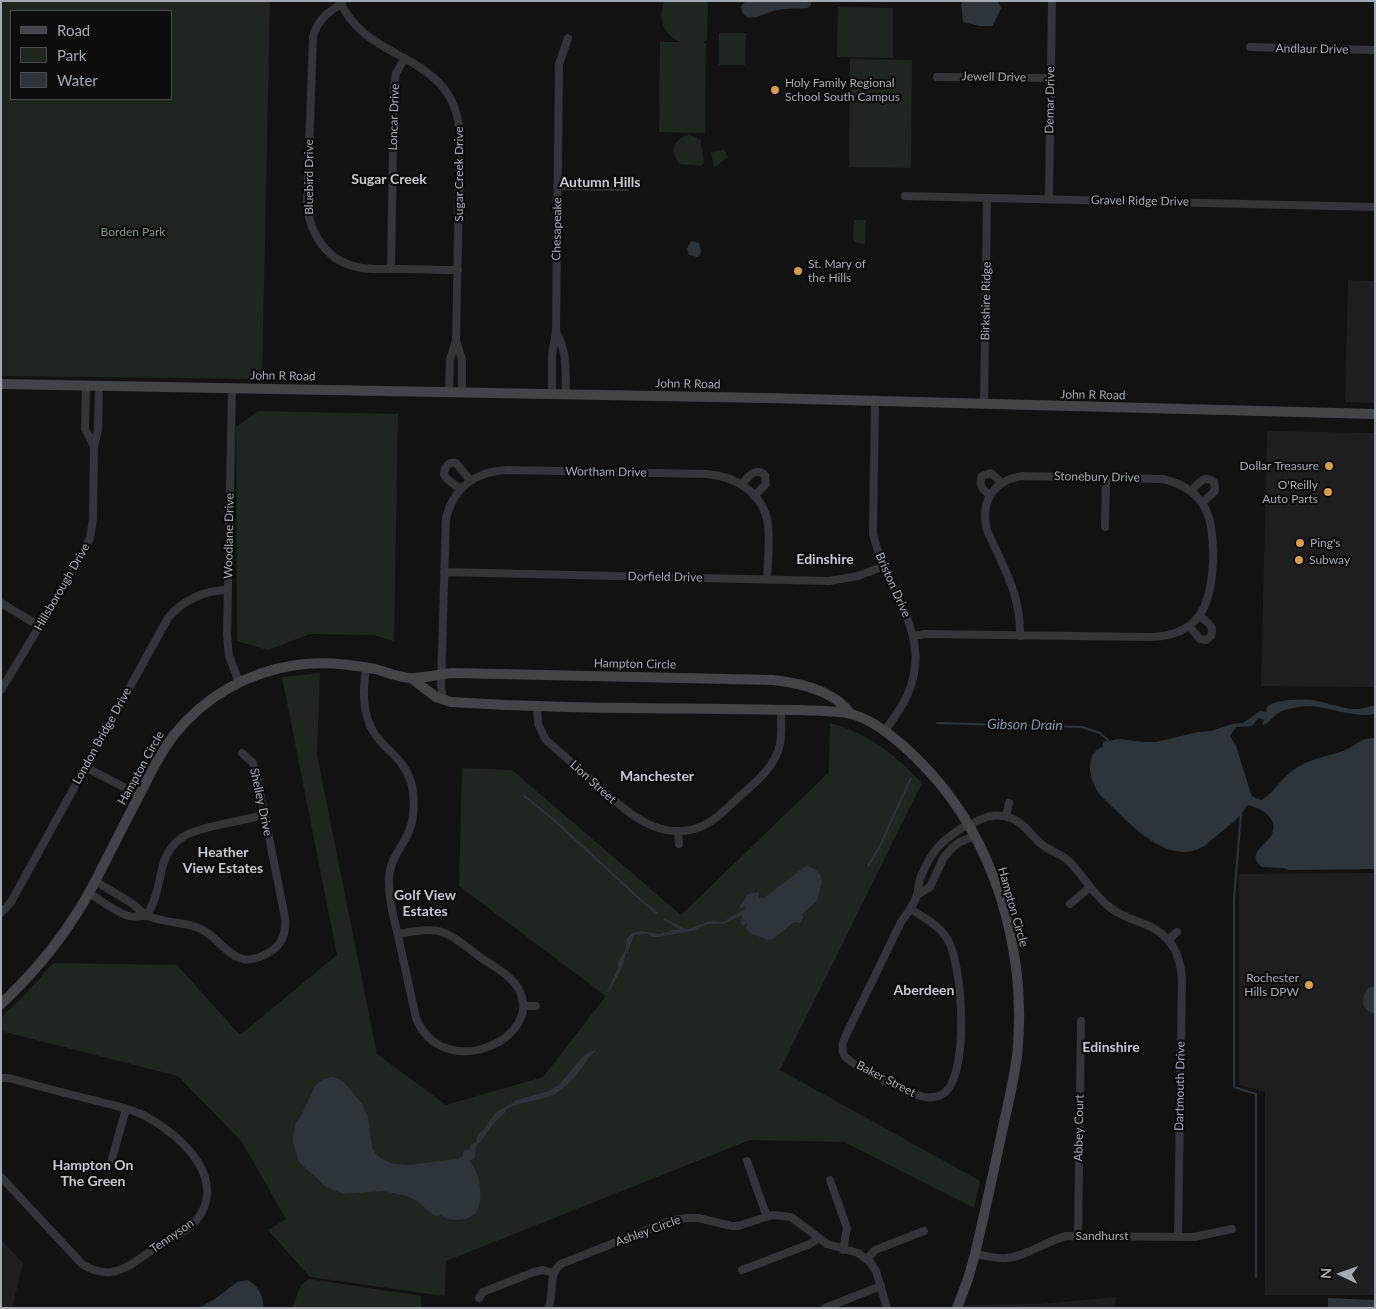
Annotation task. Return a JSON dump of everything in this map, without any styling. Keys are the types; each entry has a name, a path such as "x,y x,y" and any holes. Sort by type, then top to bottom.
{"street":[{"name":"Demar Drive","path":"1048,199 1052,1"},
{"name":"Sugar Creek Drive","path":"341,3 360,30 426,70 442,85 453,100 459,118 456,342 450,359 449,392"},
{"name":"Bluebird Drive","path":"341,3 320,20 315,27 313,37 308,214 317,239 325,249 339,260 356,267 458,270"},
{"name":"Chesapeake","path":"552,394 552,355 556,331 559,64 568,38"},
{"name":"Andlaur Drive","path":"1250,47 1375,50"},
{"name":"Loncar Drive","path":"391,269 394,86 396,73 405,58"},
{"name":"Jewell Drive","path":"937,77 1050,78"},
{"path":"557,186 626,187"},
{"name":"Gravel Ridge Drive","path":"904,196 1375,207"},
{"name":"Birkshire Ridge","path":"984,404 987,198"},
{"name":"Chesapeake","path":"556,331 565,355 566,394"},
{"name":"Sugar Creek Drive","path":"456,342 462,359 462,392"},
{"name":"John R Road","path":"1,384 566,394 1375,414"},
{"name":"Hillsborough Drive","path":"86,386 86,429 88,437 94,446"},
{"name":"Hillsborough Drive","path":"1,690 82,556 90,538 93,519 94,446 98,430 99,386"},
{"name":"Woodlane Drive","path":"232,388 228,647 238,682"},
{"name":"Briston Drive","path":"875,401 873,534 878,554 914,636 916,655 911,686 884,732"},
{"path":"460,489 446,478 444,469 446,466 450,463 456,463 470,480"},
{"name":"Wortham Drive","path":"443,699 446,518 451,502 460,489 470,480 491,471 712,474 723,476 742,484 754,496 764,511 768,524 767,579"},
{"path":"742,484 751,474 756,472 763,473 766,484 754,496"},
{"name":"Stonebury Drive","path":"914,636 925,634 1157,637 1174,633 1189,626 1204,609 1211,590 1213,539 1209,516 1202,503 1191,491 1163,479 1023,476 1001,482 991,473 982,476 980,485 990,495"},
{"path":"1105,528 1106,478"},
{"path":"1191,491 1205,478 1214,482 1215,491 1202,503"},
{"path":"1001,482 990,495 984,511 984,521 986,530 1016,594 1020,613 1020,636"},
{"name":"Dorfield Drive","path":"444,572 839,580 858,576 884,566"},
{"name":"London Bridge Drive","path":"1,913 10,902 168,618 177,608 189,600 210,591 228,590"},
{"path":"1,603 40,626"},
{"path":"1189,626 1200,639 1206,640 1211,636 1211,626 1199,616"},
{"name":"Hampton Circle","path":"1,1004 25,980 53,946 89,893 161,753 182,725 211,699 238,682 262,673 295,665 338,664 411,678 442,674 781,681 823,693 841,703 850,714"},
{"path":"366,668 364,698 370,726 378,739 401,761 411,782 412,823 393,858 389,874 389,890 398,934 416,1018 427,1037 437,1044 454,1051 464,1052 490,1046 516,1028 523,1006 518,989 510,979 439,930 425,929 398,934"},
{"name":"Hampton Circle","path":"411,678 436,697 451,702 781,710 850,714 884,732 909,751 932,774 947,792 968,825 995,881 1008,923 1017,973 1019,1018 1014,1073 975,1254 957,1308"},
{"name":"Lion Street","path":"537,705 538,724 546,740 638,820 657,829 678,831 699,827 713,820 766,771 775,759 778,750 781,710"},
{"name":"Shelley Drive","path":"89,893 131,917 146,916 205,930 225,950 244,958 258,958 275,949 285,932 285,918 256,772 253,763 242,753"},
{"path":"84,767 139,796"},
{"path":"968,825 988,816 1006,816 1009,803"},
{"path":"146,916 154,900 167,855 182,836 196,830 265,815"},
{"name":"Dartmouth Drive","path":"1006,816 1021,823 1042,845 1068,861 1113,910 1151,926 1168,940 1178,956 1182,979 1178,1237"},
{"name":"Baker Street","path":"910,909 932,922 945,935 952,949 958,973 961,1018 957,1068 948,1090 934,1097 910,1093 855,1064 846,1057 842,1048 847,1033 901,922 917,895 919,881 933,853 945,839 968,825"},
{"path":"678,831 679,844"},
{"name":"Baker Street","path":"917,895 930,887 943,859 953,847 974,836"},
{"path":"933,853 943,859"},
{"name":"Shelley Drive","path":"95,881 133,904 146,916"},
{"path":"1070,904 1090,887"},
{"path":"1168,940 1177,932"},
{"path":"523,1006 536,1006"},
{"name":"Abbey Court","path":"1078,1235 1081,1021"},
{"name":"Tennyson","path":"1,1078 8,1078 126,1109 154,1121 184,1144 202,1167 205,1174 207,1191 204,1205 194,1224 122,1268 103,1272 82,1264 1,1177"},
{"path":"112,1159 126,1109"},
{"path":"747,1161 767,1217"},
{"path":"830,1180 847,1228 843,1250"},
{"name":"Ashley Circle","path":"554,1273 561,1264 672,1220 687,1218 698,1218 738,1226 777,1215 791,1217 832,1247 858,1253 867,1259"},
{"name":"Sandhurst","path":"975,1254 1006,1258 1022,1254 1055,1239 1078,1235 1178,1237 1202,1236 1232,1229"},
{"path":"887,1308 873,1266 867,1259 875,1250 924,1231"},
{"path":"742,1270 810,1244 819,1238"},
{"path":"478,1298 483,1292 543,1270 554,1273 552,1297 548,1308"},
{"path":"825,1308 881,1286"}],"shaded area":[{"path":"1348,280 1375,281 1375,403 1345,402"},
{"path":"1267,431 1375,433 1375,687 1261,686"},
{"path":"1375,873 1375,1295 1265,1295 1265,1092 1239,1085 1239,874"},
{"path":"1,1240 23,1263 12,1308 1,1308"},
{"path":"1116,1297 1115,1308 964,1308 965,1305 1041,1304"}],"green space":[{"name":"Borden Park","path":"1,1 270,1 262,379 1,376"},
{"path":"664,1 706,1 708,4 707,40 703,43 706,43 705,133 659,132 660,42 680,42 669,35 663,25 662,8"},
{"path":"838,7 893,8 893,58 837,57"},
{"path":"719,33 746,33 745,65 719,65"},
{"path":"850,59 912,60 911,168 849,167"},
{"path":"689,135 701,141 704,163 701,166 680,164 675,155 674,146 676,142"},
{"path":"724,149 728,157 715,167 711,153"},
{"path":"854,220 866,220 865,244 856,243 853,240"},
{"path":"258,411 398,414 394,641 374,635 310,634 268,650 237,641 236,427"},
{"path":"320,673 317,755 377,1054 446,1105 543,1077 606,996 459,886 462,768 512,770 681,915 829,772 830,723 858,733 891,754 922,783 780,1070 980,1181 974,1208 844,1142 750,1140 446,1261 445,1296 310,1277 268,1230 286,1219 242,1142 178,1076 1,1031 1,1017 22,998 53,963 177,965 240,1035 337,955 282,677"},
{"path":"309,1279 421,1296 421,1308 292,1308 301,1285"}],"water":[{"path":"746,1 810,1 811,5 807,8 781,9 749,18 742,12 741,6"},
{"path":"963,1 997,1 1001,8 993,26 980,26 963,22 961,5"},
{"path":"691,241 699,243 701,252 698,257 689,255 687,249"},
{"path":"1288,700 1313,700 1350,709 1360,709 1375,705 1375,714 1356,714 1308,706 1282,711 1262,725 1264,720 1259,718 1252,726 1236,727 1230,736 1236,746 1251,794 1253,797 1261,800 1269,795 1288,774 1298,767 1310,761 1348,749 1360,741 1375,738 1375,869 1288,870 1262,867 1257,862 1256,854 1272,834 1273,823 1263,811 1248,805 1239,817 1207,844 1193,851 1178,852 1163,847 1136,829 1101,796 1091,777 1090,762 1092,756 1103,747 1103,742 1118,739 1156,742 1198,732 1211,731 1232,724 1243,723 1260,711 1267,712 1266,708 1276,703"},
{"path":"806,866 815,869 821,876 822,883 817,901 802,914 803,918 800,923 794,922 773,939 768,940 750,933 746,929 747,923 743,926 740,922 743,917 742,915 723,924 707,924 692,931 658,937 647,934 634,935 630,939 622,967 609,992 607,992 618,968 618,962 625,951 627,938 632,933 642,931 659,934 673,930 690,929 709,921 723,922 745,909 745,907 738,909 748,894 757,892 759,893 759,898 764,898"},
{"path":"1370,987 1375,987 1375,1013 1366,1010 1363,1003 1364,994"},
{"path":"591,1050 589,1057 579,1072 559,1091 545,1098 509,1108 494,1121 476,1146 475,1156 469,1161 476,1171 480,1186 480,1202 475,1214 468,1218 454,1220 441,1215 435,1216 418,1202 407,1196 383,1191 344,1194 326,1187 299,1162 293,1142 296,1122 302,1114 315,1086 323,1079 333,1077 343,1081 362,1104 368,1117 372,1148 376,1154 394,1164 408,1165 462,1157 464,1150 469,1150 470,1146 476,1142 478,1134 484,1129 495,1113 517,1100 549,1091 559,1085 585,1054"},
{"path":"248,1280 260,1292 264,1308 199,1308 215,1299 237,1282"},
{"path":"1328,1298 1375,1300 1375,1308 1328,1308"}],"waterway":[{"name":"Gibson Drain","path":"937,723 1082,727 1100,733 1108,740"},
{"name":"Gibson Drain","path":"868,866 879,848 911,778"},
{"path":"524,796 553,819 657,913"},
{"path":"1241,814 1234,899 1234,1087 1256,1094 1256,1277"},
{"path":"664,919 684,930"},
{"name":"Gibson Drain","path":"627,952 632,937"},
{"name":"Gibson Drain","path":"589,1056 594,1051"},
{"name":"Gibson Drain","path":"479,1142 495,1120 505,1111"}],"place":[{"name":"Holy Family Regional School South Campus","path":"775,90"},
{"name":"St. Mary of the Hills","path":"798,271"},
{"name":"Dollar Treasure","path":"1329,466"},
{"name":"O'Reilly Auto Parts","path":"1328,492"},
{"name":"Ping's","path":"1300,543"},
{"name":"Subway","path":"1299,560"},
{"name":"Rochester Hills DPW","path":"1309,985"}],"district":[{"name":"Sugar Creek","path":"389,179"},
{"name":"Autumn Hills","path":"600,182"},
{"name":"Edinshire","path":"825,559"},
{"name":"Manchester","path":"657,776"},
{"name":"Heather View Estates","path":"223,860"},
{"name":"Golf View Estates","path":"425,904"},
{"name":"Aberdeen","path":"924,990"},
{"name":"Edinshire","path":"1111,1047"},
{"name":"Hampton On The Green","path":"93,1174"}]}
